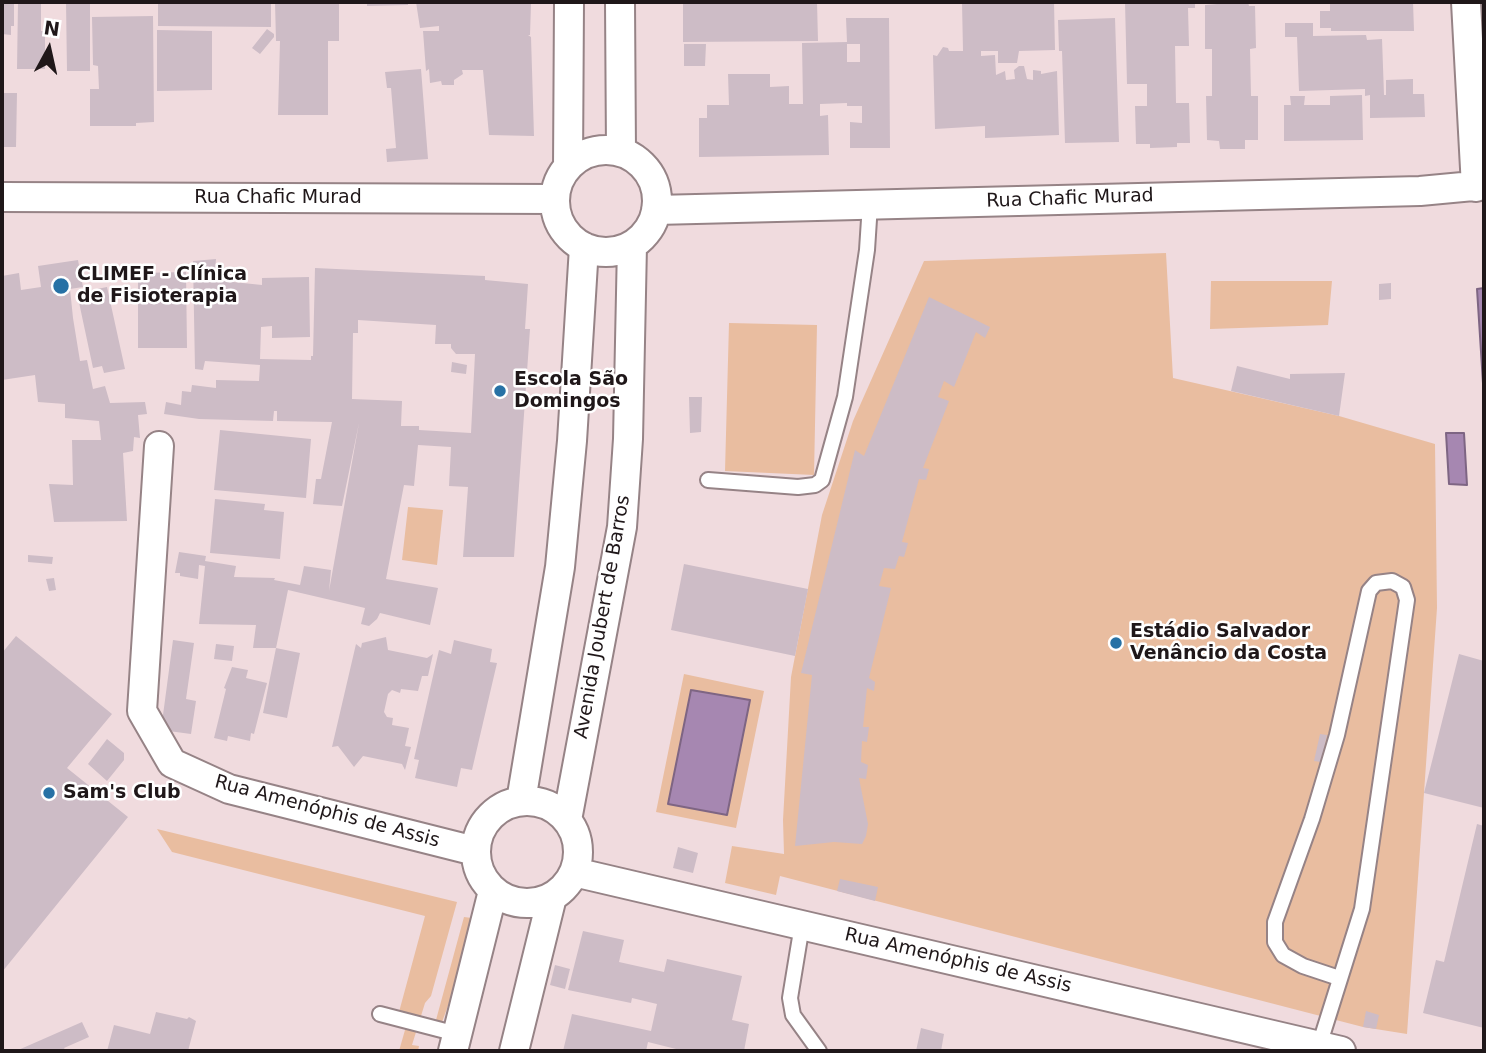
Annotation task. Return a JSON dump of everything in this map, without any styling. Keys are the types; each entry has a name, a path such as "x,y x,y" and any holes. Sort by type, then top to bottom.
{"street":[{"path":"568,167 569,2"},
{"path":"620,2 621,152"},
{"path":"1466,2 1480,186"},
{"path":"592,152 621,152 638,161 650,175 656,192 656,210 648,230 632,245 617,251 600,252 584,247 568,235 558,219 556,187 568,167 579,158 592,152"},
{"name":"Rua Chafic Murad","path":"656,210 1420,191 1480,186"},
{"name":"Rua Chafic Murad","path":"2,197 555,199"},
{"name":"Avenida Joubert de Barros","path":"567,820 622,527 628,439 632,245"},
{"path":"521,801 560,567 572,441 584,247"},
{"name":"Rua Amenóphis de Assis","path":"159,446 142,711 172,763 229,789 475,851"},
{"path":"521,801 538,802 554,809 567,820 575,837 578,854 575,872 565,886 552,897 522,903 506,899 493,891 483,880 475,851 479,833 489,818 503,807 521,801"},
{"name":"Rua Amenóphis de Assis","path":"575,872 1330,1049"},
{"path":"455,1043 493,891"},
{"path":"514,1051 552,897"}],"lane":[{"path":"709,480 798,487 815,485 822,480 845,397 867,250 870,204"},
{"path":"1330,1049 1339,978 1362,909 1407,600 1403,587 1392,582 1376,583 1369,591 1337,735 1312,819 1275,922 1275,942 1283,955 1303,966 1339,978"},
{"path":"802,925 790,998 793,1015 818,1051"},
{"path":"380,1014 455,1043"}],"shaded area":[{"name":"Estádio Salvador Venâncio da Costa","path":"1166,253 1173,378 1339,416 1435,444 1437,608 1407,1034 1363,1027 780,876 776,895 725,883 732,846 784,854 783,820 791,677 822,515 853,421 924,261"},
{"path":"1211,281 1332,281 1328,325 1210,329"},
{"path":"1484,288 1484,399 1477,289"},
{"path":"729,323 817,325 814,475 725,471"},
{"path":"1446,433 1464,433 1467,485 1449,484"},
{"path":"408,507 443,510 437,565 402,560"},
{"path":"684,674 764,691 736,828 656,812"},
{"path":"691,690 750,700 727,815 668,804"},
{"path":"157,829 457,902 431,996 425,1003 412,1045 419,1046 418,1051 399,1051 407,1023 415,1017 399,1012 425,916 172,852"},
{"path":"464,917 480,919 442,1022 436,1020"}],"building":[{"path":"2,2 14,2 14,26 11,26 11,35 2,34"},
{"path":"18,2 41,2 41,31 45,31 45,69 17,69"},
{"path":"66,2 90,2 90,71 67,71"},
{"path":"158,2 271,2 271,27 158,26"},
{"path":"275,2 339,2 339,41 328,41 328,115 278,115 280,41 276,41"},
{"path":"367,2 408,2 408,5 367,6"},
{"path":"416,2 531,4 528,35 531,37 534,136 489,135 483,70 462,70 463,74 454,80 454,85 442,85 441,81 430,83 429,69 426,71 423,31 439,31 439,26 420,28"},
{"path":"683,2 817,2 818,41 683,42"},
{"path":"962,2 1054,2 1055,50 1019,51 1017,63 998,63 998,51 981,51 981,56 995,55 996,75 1005,71 1006,80 1015,79 1014,70 1019,66 1024,66 1027,79 1033,80 1033,70 1041,71 1041,74 1057,71 1059,135 985,138 985,126 935,129 933,55 937,56 943,47 949,51 963,51"},
{"path":"1125,2 1195,2 1195,8 1188,8 1189,46 1175,46 1176,103 1189,103 1190,143 1177,143 1177,147 1150,148 1150,144 1136,144 1135,106 1147,106 1147,84 1127,84"},
{"path":"1217,2 1248,2 1249,6 1255,6 1256,48 1250,49 1251,96 1258,96 1258,140 1245,140 1245,149 1220,149 1219,141 1207,140 1206,96 1212,96 1212,49 1205,49 1205,5"},
{"path":"1330,2 1413,2 1414,31 1331,31 1331,28 1320,28 1320,11 1330,11"},
{"path":"153,16 154,122 136,123 136,126 90,126 90,89 99,89 98,66 93,65 92,17"},
{"path":"846,18 889,18 890,148 850,148 850,122 862,123 862,106 847,106 847,103 820,104 820,116 828,115 829,155 699,157 699,118 707,118 707,105 729,105 728,74 770,74 770,87 789,86 789,104 803,104 802,43 847,42","holes":["847,44 860,44 860,62 847,62"]},
{"path":"1115,18 1119,142 1065,143 1062,51 1059,51 1058,20"},
{"path":"1285,23 1313,23 1313,36 1366,35 1367,40 1382,39 1384,95 1386,80 1413,79 1413,94 1424,94 1425,117 1370,118 1370,95 1365,96 1365,89 1299,91 1297,37 1285,37"},
{"path":"267,29 274,37 260,54 252,48"},
{"path":"157,30 212,31 212,90 157,91"},
{"path":"684,44 706,44 705,66 684,66"},
{"path":"421,69 428,159 387,162 386,149 396,148 391,88 387,88 385,72"},
{"path":"2,93 17,93 16,147 2,147"},
{"path":"1362,95 1363,140 1284,141 1284,105 1291,105 1290,96 1305,96 1304,105 1330,105 1330,96"},
{"path":"216,259 214,280 262,285 262,278 309,277 310,337 272,338 272,326 261,327 260,359 311,360 315,268 485,276 485,280 528,284 525,329 530,329 514,557 463,557 468,487 449,486 451,447 418,445 414,486 404,485 386,579 438,588 430,625 380,613 369,626 361,624 365,608 288,590 276,648 253,648 256,625 199,624 205,566 199,565 198,579 180,576 180,573 175,573 179,552 206,556 205,561 236,566 234,577 275,578 274,580 300,585 304,566 331,570 329,591 359,423 342,506 313,504 316,479 321,479 332,422 277,421 277,411 274,411 273,421 199,419 164,414 166,402 181,405 182,391 191,392 192,385 216,388 216,380 259,381 260,365 205,361 203,370 195,369 193,261","holes":["358,320 436,325 435,344 451,344 456,354 475,354 471,433 419,430 419,426 401,426 402,401 352,399 353,333 358,333"]},
{"path":"78,260 83,287 70,289 73,318 80,361 87,360 93,389 105,386 110,403 145,402 147,414 138,415 140,438 134,437 133,451 123,453 127,521 54,522 49,484 73,485 72,440 101,440 99,421 65,418 65,404 38,402 35,375 2,380 2,276 19,273 21,290 41,287 38,266"},
{"path":"186,272 187,348 138,348 138,273"},
{"path":"1391,283 1391,299 1379,300 1379,284"},
{"path":"107,287 125,369 104,373 102,366 93,368 77,293"},
{"path":"929,297 990,327 985,338 976,332 954,387 944,381 938,397 949,401 923,468 929,469 926,480 919,479 902,542 908,543 904,557 899,556 895,569 884,568 879,586 891,588 869,678 875,682 874,691 867,688 863,727 869,727 867,742 862,741 861,762 868,765 866,779 859,778 868,824 866,836 862,844 834,842 795,846 812,675 801,673 855,450 864,456"},
{"path":"452,362 467,365 466,374 451,372"},
{"path":"1237,366 1290,379 1290,374 1345,373 1339,416 1231,391"},
{"path":"689,397 702,397 701,432 690,433"},
{"path":"220,430 311,439 306,498 214,490"},
{"path":"215,499 265,504 264,510 284,512 280,559 210,553"},
{"path":"28,555 53,557 52,564 28,562"},
{"path":"684,564 808,589 795,656 671,630"},
{"path":"54,578 56,590 49,591 46,579"},
{"name":"Sam's Club","path":"16,636 112,714 67,768 128,817 2,972 2,653"},
{"path":"386,637 388,650 427,658 433,654 428,676 422,676 418,691 401,689 400,693 392,690 388,694 384,712 387,717 393,718 392,725 409,728 405,746 411,747 405,770 402,764 363,756 354,767 338,746 332,747 356,644 361,648 362,643"},
{"path":"173,640 194,643 186,699 196,701 191,734 161,730"},
{"path":"454,640 492,649 490,662 497,663 472,770 461,768 457,787 415,778 419,760 414,759 439,650 451,654"},
{"path":"216,644 234,646 232,661 214,659"},
{"path":"276,648 300,653 287,718 263,713"},
{"path":"1459,654 1484,661 1484,808 1424,793"},
{"path":"232,667 248,670 246,678 267,683 250,741 228,736 227,741 214,738 226,689 224,688"},
{"path":"1320,734 1327,735 1321,762 1314,761"},
{"path":"107,739 124,753 124,760 107,781 88,764"},
{"path":"1477,824 1484,826 1484,1028 1423,1013 1436,960 1444,962"},
{"path":"678,847 698,853 693,873 673,868"},
{"path":"840,879 878,887 875,901 837,891"},
{"path":"583,931 624,940 619,962 664,972 667,959 742,976 732,1020 749,1024 744,1051 675,1051 676,1049 648,1042 646,1051 563,1051 572,1014 651,1031 657,1004 632,998 631,1003 568,990"},
{"path":"555,965 570,969 565,989 550,985"},
{"path":"1366,1011 1379,1015 1376,1029 1363,1027"},
{"path":"156,1012 187,1019 189,1017 196,1021 188,1051 107,1051 114,1025 150,1034"},
{"path":"82,1022 89,1037 64,1048 66,1051 16,1051"},
{"path":"921,1028 944,1034 941,1051 916,1051"}],"place":[{"name":"CLIMEF - Clínica de Fisioterapia","path":"61,286"},
{"name":"Escola São Domingos","path":"500,391"},
{"name":"Estádio Salvador Venâncio da Costa","path":"1116,643"},
{"name":"Sam's Club","path":"49,793"}]}
